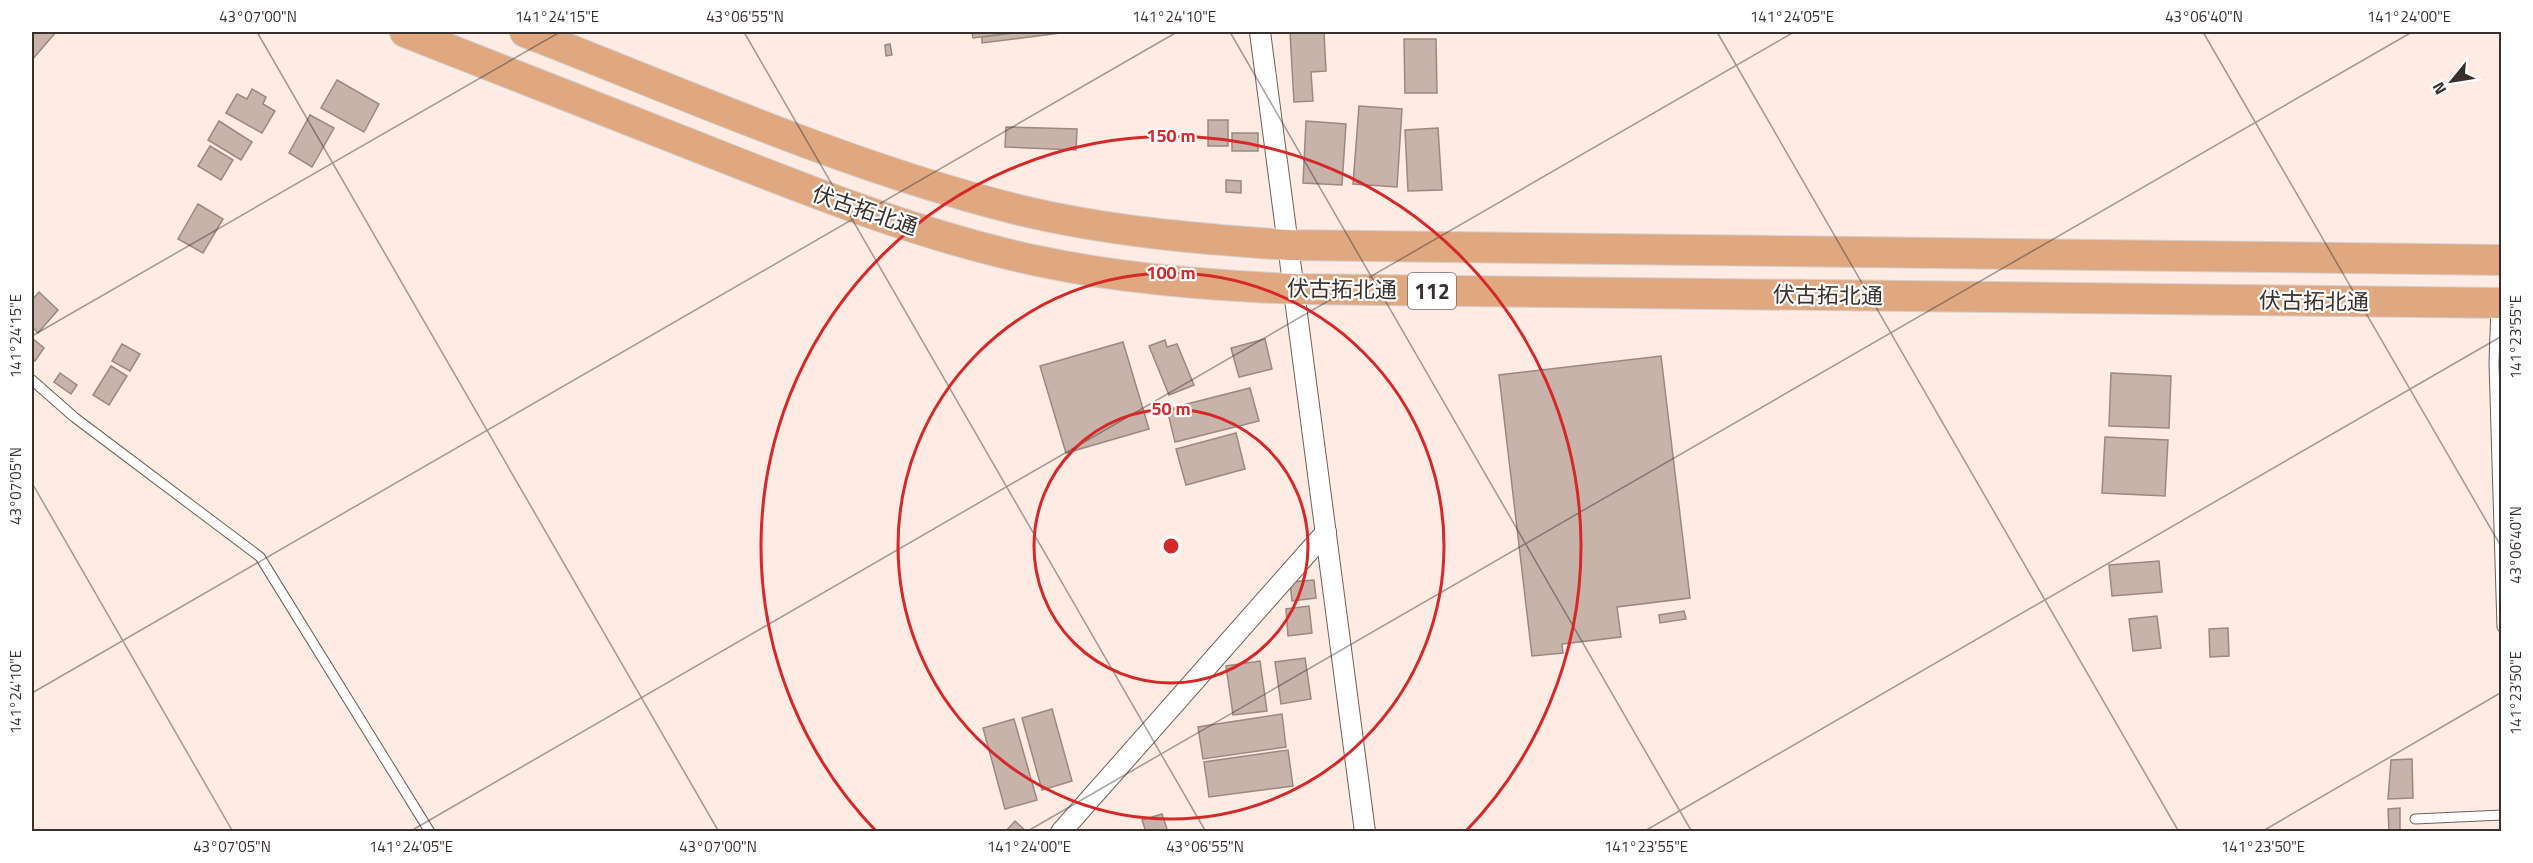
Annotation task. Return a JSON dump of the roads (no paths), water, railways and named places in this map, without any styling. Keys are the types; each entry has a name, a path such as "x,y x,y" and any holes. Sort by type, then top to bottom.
{"main road":[{"name":"伏古拓北通","path":"405,32 872,214 953,239 1038,261 1117,274 1207,285 1294,289 2499,303"},
{"name":"伏古拓北通","path":"525,32 830,150 938,187 1016,209 1094,225 1182,238 1289,245 2502,260"}],"street":[{"path":"1260,32 1365,831"},
{"path":"1061,831 1326,532"}],"lane":[{"path":"2499,303 2494,363 2502,627"},
{"path":"32,380 74,417 260,556 430,831"},
{"path":"2415,819 2502,816"}]}
